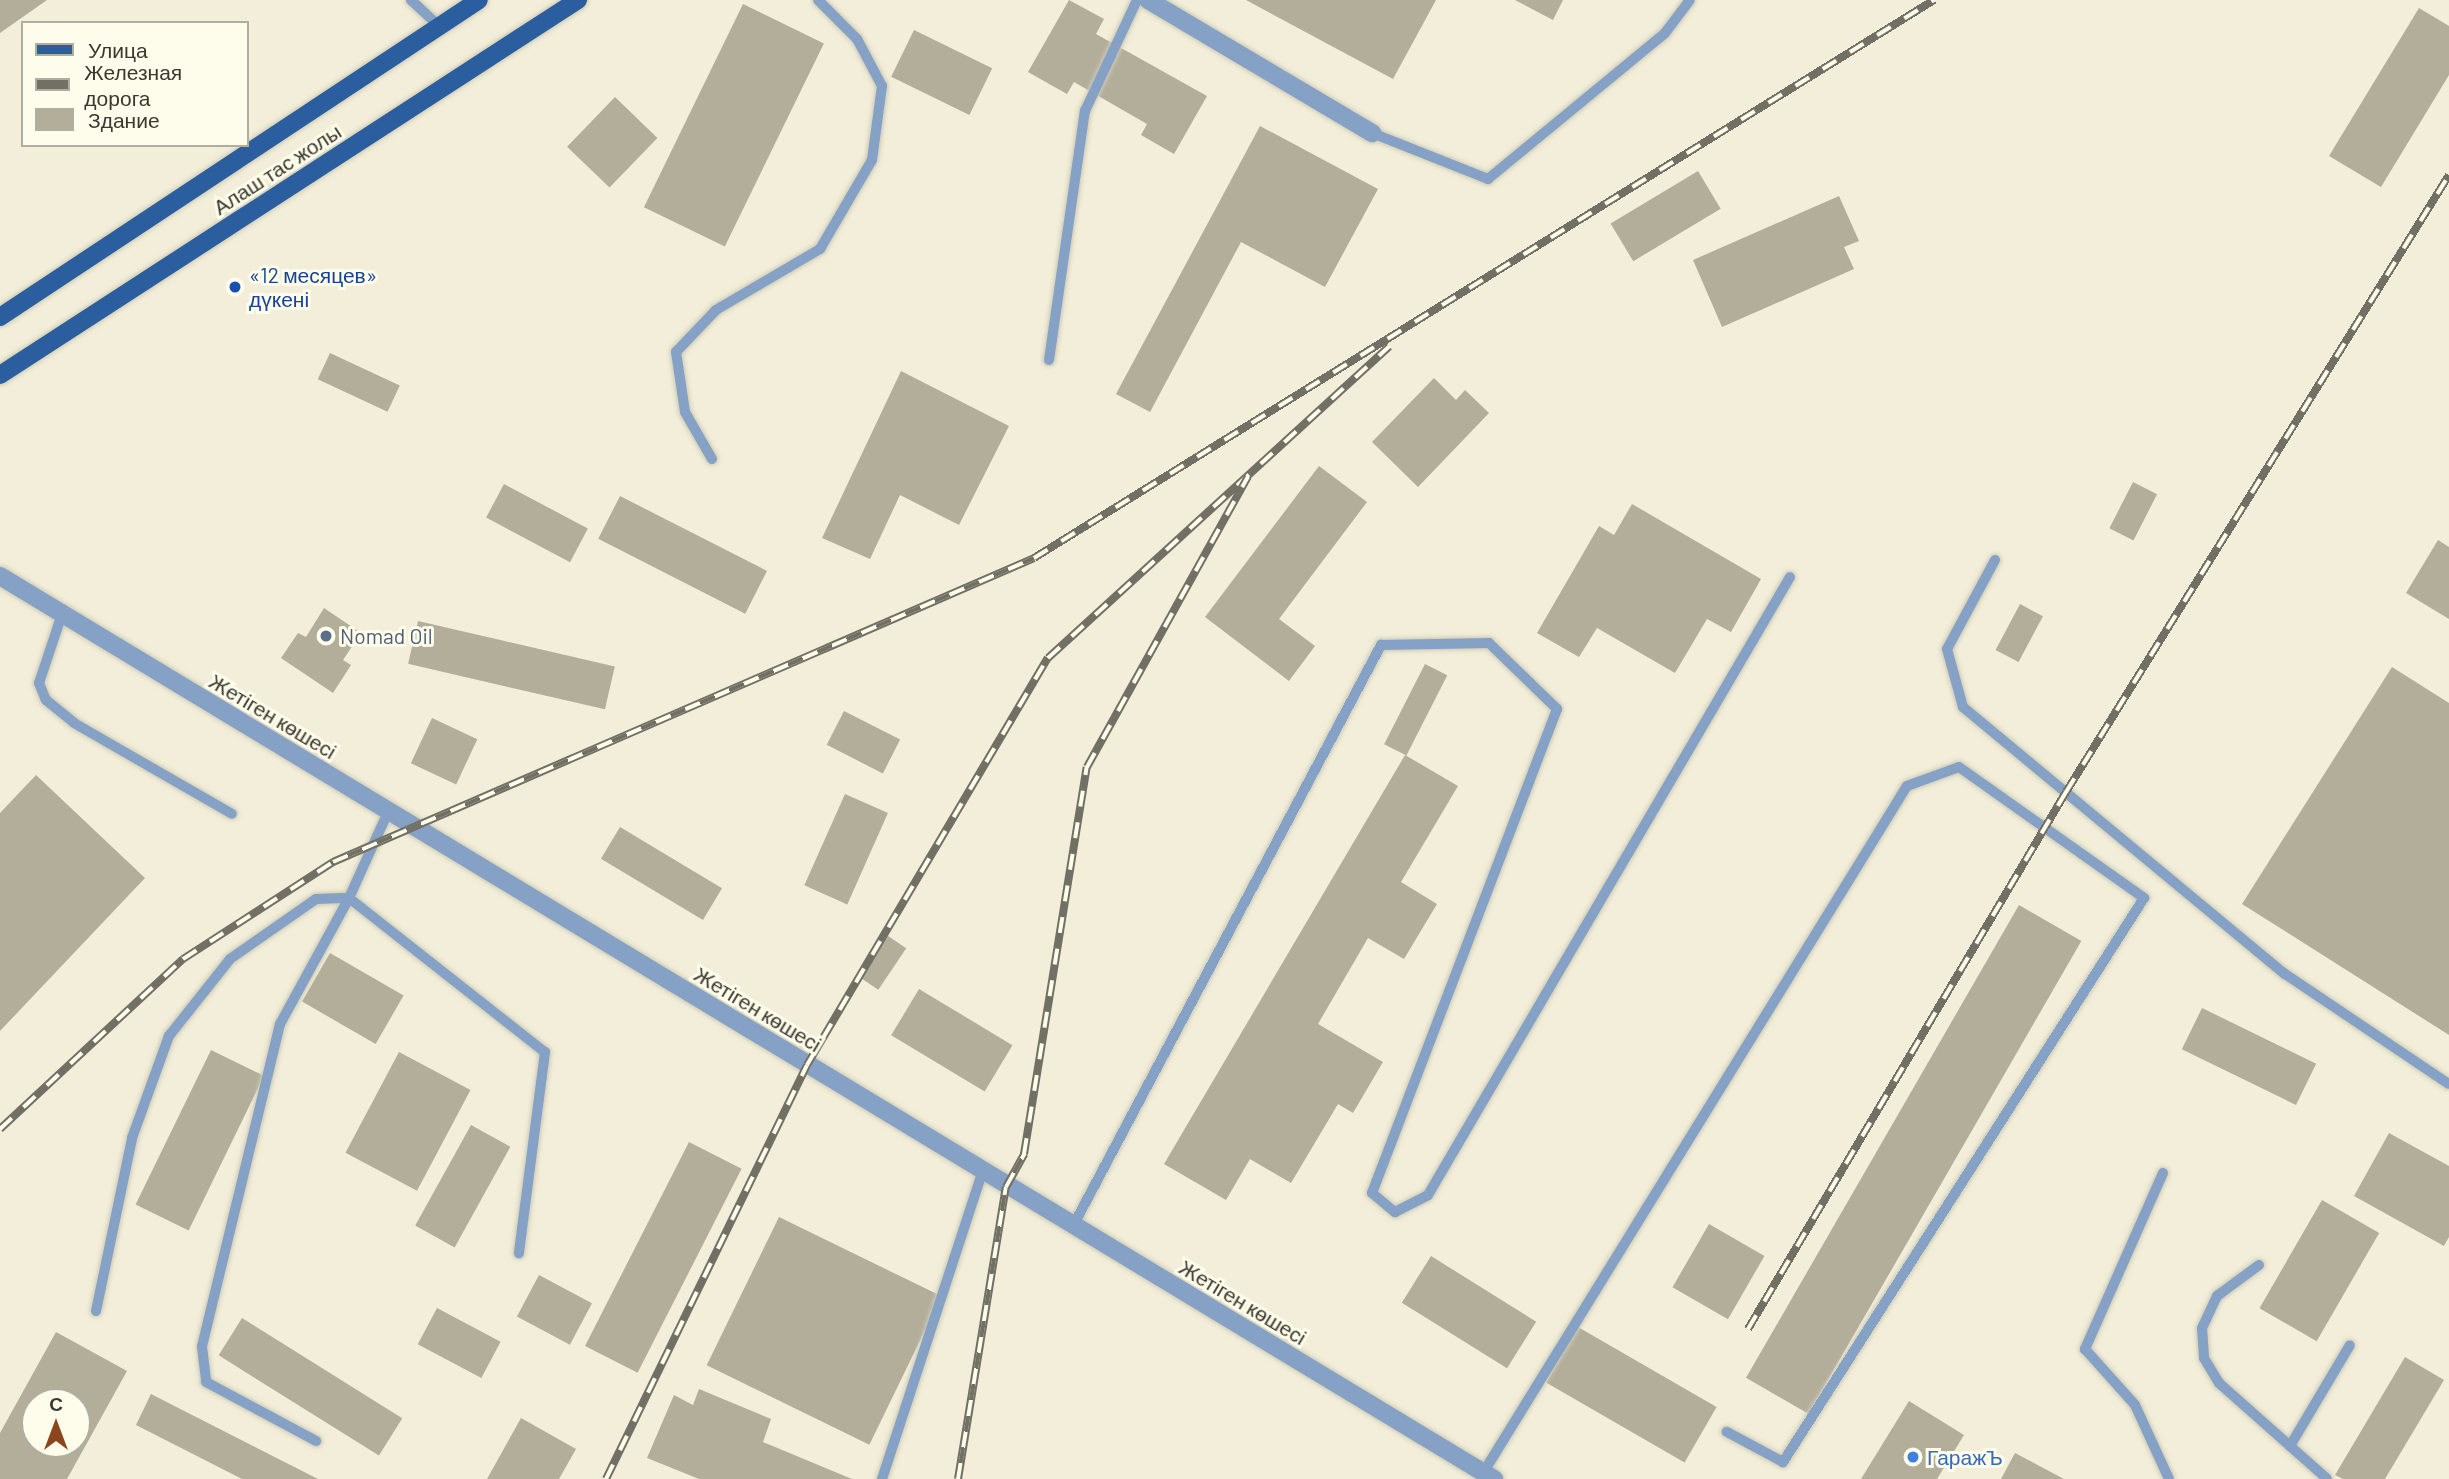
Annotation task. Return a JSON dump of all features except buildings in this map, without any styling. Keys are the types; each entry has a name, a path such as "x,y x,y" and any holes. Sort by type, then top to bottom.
{"main road":[{"name":"Алаш тас жолы","path":"0,317 479,0"},
{"name":"Алаш тас жолы","path":"0,375 578,0"}],"street":[{"path":"1148,0 1372,133"},
{"name":"Жетіген көшесі","path":"1,579 1488,1476"}],"lane":[{"path":"411,0 439,26"},
{"path":"712,459 685,412 676,352 716,310 820,249 872,160 882,86 857,38 818,0"},
{"path":"1049,360 1085,111 1137,0"},
{"path":"1372,133 1488,179 1665,33 1690,0"},
{"path":"1994,560 1947,649 1963,707 2285,974 2449,1084"},
{"path":"1073,1227 1381,645 1489,643 1557,709 1372,1193 1395,1212 1428,1195 1790,577"},
{"path":"62,614 39,683 46,700 74,723 232,814"},
{"path":"1488,1476 1907,786 1959,767 2144,898 1783,1462 1727,1433"},
{"path":"316,1441 206,1382 202,1347 279,1024 349,898 388,812"},
{"path":"96,1311 132,1138 169,1036 230,959 316,899 349,898 545,1052 519,1253"},
{"path":"881,1479 982,1172"},
{"path":"2163,1173 2085,1349 2135,1405 2169,1479"},
{"path":"2259,1265 2217,1296 2202,1328 2204,1358 2219,1383 2327,1479"},
{"path":"2290,1446 2350,1345"}],"railway":[{"path":"0,1129 183,959 333,862 1034,558 1934,0"},
{"path":"1748,1329 2066,792 2449,175"},
{"path":"606,1479 807,1065 1048,658 1389,347"},
{"path":"958,1479 1006,1187 1024,1154 1087,767 1248,477"}],"place":[{"name":"«12 месяцев» дүкені","path":"235,287"},
{"name":"Nomad Oil","path":"326,636"},
{"name":"ГаражЪ","path":"1913,1457"}]}
